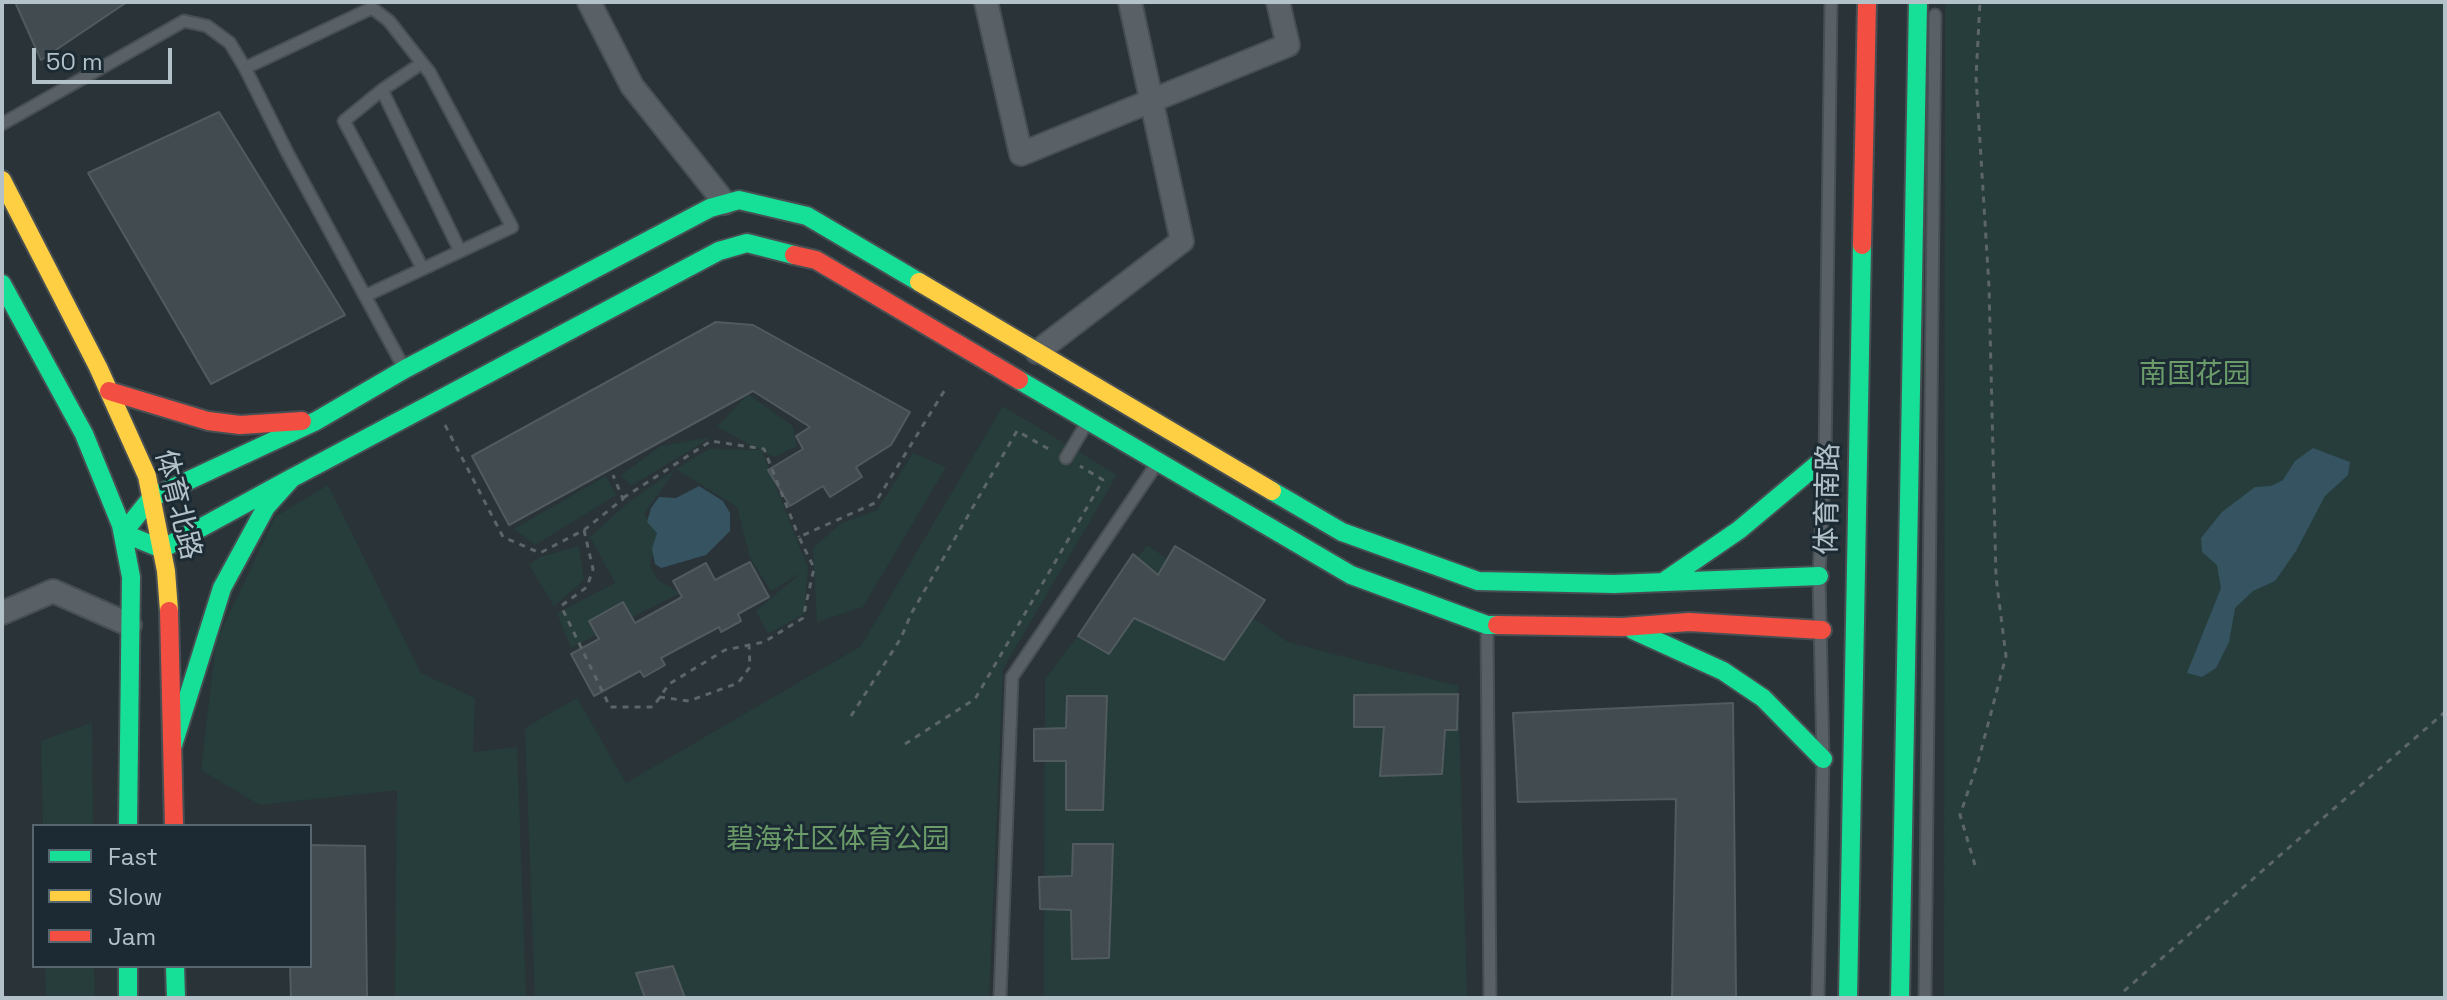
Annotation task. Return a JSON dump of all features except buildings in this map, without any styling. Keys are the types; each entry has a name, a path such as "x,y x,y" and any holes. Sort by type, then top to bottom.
{"street":[{"path":"589,2 632,86 725,203"},
{"path":"986,2 1021,154 1288,45 1278,2"},
{"path":"1037,352 1182,241 1130,2"},
{"name":"体育南路","path":"1848,998 1867,2"},
{"path":"1900,998 1918,2"},
{"name":"体育北路","path":"2,180 109,391 147,476 162,549 173,651 174,824"},
{"path":"123,533 162,549 292,478 679,224 725,203 739,200 807,216 1342,532 1417,560 1478,581 1614,584 1819,576"},
{"path":"123,533 151,498 316,421 419,394 719,251 747,243 816,260 1351,575 1487,625 1623,627 1689,622 1822,630"},
{"path":"2,284 84,434 123,533 131,577 128,824"},
{"path":"109,391 208,421 240,425 316,421"},
{"path":"1666,580 1739,530 1825,458"},
{"path":"173,745 222,588 266,507 292,478"},
{"path":"2,613 53,591 130,625"},
{"path":"1623,627 1666,642 1723,671 1763,698 1823,759"},
{"path":"128,968 128,998"},
{"path":"175,968 176,998"}],"lane":[{"path":"1818,998 1823,759 1819,576 1825,458 1831,2"},
{"path":"1925,998 1935,2"},
{"path":"245,68 372,8 389,21 422,63 512,227 365,296"},
{"path":"2,124 184,21 207,26 230,43 245,68 419,394"},
{"path":"422,63 344,121 423,269"},
{"path":"382,90 460,251"},
{"path":"1066,458 1088,420"},
{"path":"1000,998 1012,677 1159,462"},
{"path":"1487,625 1490,998"}],"path":[{"path":"1975,865 1960,815 1978,762 2006,656 1996,577 1989,287 1976,77 1980,2"},
{"path":"799,537 875,503 946,388"},
{"path":"419,394 503,537 540,553 584,530 623,499 711,441 764,449 814,568 803,618 764,642 725,650 669,684 653,707 610,707 561,606 587,587 593,569 584,530"},
{"path":"851,716 901,638 911,614 1017,431 1103,480 975,699 905,744"},
{"path":"613,475 623,499"},
{"path":"659,697 689,701 738,683 750,667 749,645"},
{"path":"2124,991 2445,712"}],"green space":[{"name":"南国花园","path":"1945,2 2445,2 2445,998 1944,998"},
{"path":"748,394 793,426 797,446 775,457 762,452 808,568 804,614 768,634 756,611 801,573 771,591 750,558 737,507 676,469 709,449 760,450 717,427"},
{"name":"碧海社区体育公园","path":"1003,406 1117,475 1003,669 989,998 535,998 525,728 577,698 626,783 861,646"},
{"path":"712,437 631,486 621,475 661,446"},
{"path":"913,453 946,467 863,607 817,622 813,548 840,524 877,510"},
{"path":"676,469 644,514 657,533 650,566 658,580 680,593 571,648 557,613 615,583 590,537 630,501"},
{"path":"606,476 616,495 535,545 514,529"},
{"path":"328,485 421,673 475,698 473,752 517,747 526,998 395,998 397,790 260,805 201,770 216,642 275,517"},
{"path":"1147,545 1288,642 1458,686 1467,998 1044,998 1045,679"},
{"path":"579,546 584,580 554,606 529,565 540,557"},
{"path":"92,722 93,824 43,824 41,741"},
{"path":"45,968 94,968 95,998 46,998"}],"water":[{"path":"2313,448 2350,462 2348,475 2325,496 2296,551 2275,581 2253,591 2235,608 2229,642 2216,668 2202,677 2187,673 2221,588 2217,565 2202,552 2201,538 2222,512 2255,487 2271,486 2283,480 2295,461"},
{"path":"699,486 723,501 730,513 730,531 706,555 661,568 655,564 652,549 657,533 647,522 651,508 659,497 676,498"}],"traffic: fast":[{"path":"1900,998 1918,2"},
{"path":"292,478 162,549 123,533 151,498 316,421 405,369 710,208 739,200 807,216 919,282"},
{"path":"173,745 222,588 266,507 292,478 719,251 747,243 794,255"},
{"path":"1848,998 1862,245"},
{"path":"2,284 84,434 121,525 131,577 128,824"},
{"path":"1019,380 1351,575 1487,625 1497,625"},
{"path":"1666,580 1739,530 1825,458"},
{"path":"1272,491 1342,532 1478,581 1614,584 1819,576"},
{"path":"1633,630 1723,671 1763,698 1823,759"},
{"path":"128,968 128,998"},
{"path":"175,968 176,998"}],"traffic: slow":[{"path":"2,180 98,367 147,476 166,571 169,611"},
{"path":"919,282 1272,491"}],"traffic: jam":[{"path":"1862,245 1867,2"},
{"path":"794,255 816,260 1019,380"},
{"path":"109,391 208,421 240,425 302,421"},
{"path":"169,611 174,824"},
{"path":"1497,625 1623,627 1689,622 1822,630"}]}
